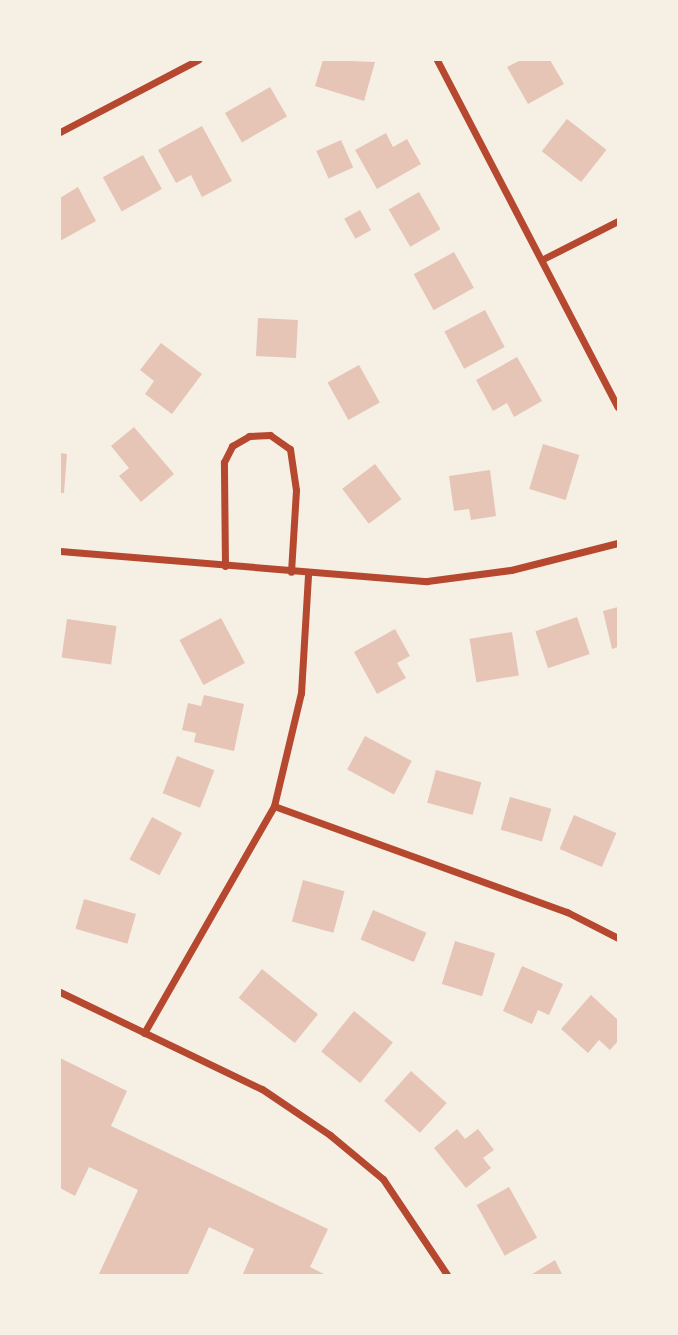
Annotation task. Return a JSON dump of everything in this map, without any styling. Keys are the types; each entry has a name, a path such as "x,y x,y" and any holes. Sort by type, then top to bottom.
{"street":[{"path":"60,132 198,60"},
{"path":"437,60 545,258 618,407"},
{"path":"545,258 618,221"},
{"path":"225,566 224,462 241,441 270,435 290,449 296,489 291,572"},
{"path":"60,551 309,574 427,581 511,570 618,543"},
{"path":"144,1034 274,806 301,693 309,574"},
{"path":"274,806 567,912 618,938"},
{"path":"60,992 262,1089 330,1135 383,1179 448,1276"}],"building":[{"path":"323,60 375,62 364,101 315,86"},
{"path":"521,60 550,60 564,84 528,104 507,67"},
{"path":"270,87 287,116 242,142 225,113"},
{"path":"567,119 606,150 581,182 542,151"},
{"path":"202,126 232,181 202,197 191,175 176,183 158,150"},
{"path":"386,133 393,147 407,139 421,164 377,189 355,150"},
{"path":"341,140 353,167 329,178 316,151"},
{"path":"143,155 162,189 122,211 103,177"},
{"path":"78,187 96,221 60,241 60,198"},
{"path":"419,192 440,229 410,247 389,210"},
{"path":"360,210 371,230 355,239 344,219"},
{"path":"454,252 474,288 434,310 414,274"},
{"path":"485,310 505,347 464,369 444,332"},
{"path":"258,318 298,320 296,358 256,356"},
{"path":"161,343 202,374 172,414 145,394 154,381 140,370"},
{"path":"517,357 542,401 514,417 507,403 493,411 476,380"},
{"path":"359,365 380,403 348,420 328,382"},
{"path":"134,427 174,474 141,502 119,476 129,468 111,446"},
{"path":"543,444 579,455 566,500 529,489"},
{"path":"60,453 67,454 64,493 60,493"},
{"path":"375,464 401,499 369,524 342,489"},
{"path":"490,470 496,516 471,520 469,509 454,511 449,476"},
{"path":"618,607 618,647 612,649 603,611"},
{"path":"577,617 590,654 548,668 535,631"},
{"path":"221,618 245,663 203,685 180,640"},
{"path":"67,619 117,626 111,665 62,658"},
{"path":"395,629 410,656 397,663 406,678 377,694 354,652"},
{"path":"512,632 519,675 476,682 470,639"},
{"path":"204,695 244,704 234,751 194,742 196,733 182,730 188,703 201,706"},
{"path":"365,736 412,761 394,794 347,770"},
{"path":"177,756 214,770 200,808 163,793"},
{"path":"436,770 481,782 473,815 427,803"},
{"path":"510,797 551,809 542,842 501,830"},
{"path":"574,815 616,833 602,867 560,849"},
{"path":"152,817 182,833 159,875 129,859"},
{"path":"303,880 345,891 333,933 292,922"},
{"path":"84,899 136,914 127,944 75,929"},
{"path":"373,910 426,933 414,962 360,939"},
{"path":"455,941 495,953 482,996 442,984"},
{"path":"522,966 563,984 549,1015 538,1010 532,1024 503,1011"},
{"path":"262,969 318,1014 295,1043 239,998"},
{"path":"591,995 618,1020 618,1041 610,1050 599,1040 588,1053 561,1029"},
{"path":"354,1011 393,1042 360,1083 321,1051"},
{"path":"60,1058 127,1091 111,1126 328,1229 310,1267 328,1276 242,1276 254,1249 209,1227 187,1276 98,1276 138,1190 89,1167 75,1196 60,1188"},
{"path":"411,1071 447,1103 420,1133 384,1101"},
{"path":"457,1129 465,1139 478,1129 494,1150 483,1158 491,1168 466,1188 434,1148"},
{"path":"509,1187 537,1238 505,1256 477,1205"},
{"path":"555,1260 563,1276 529,1276"}]}
